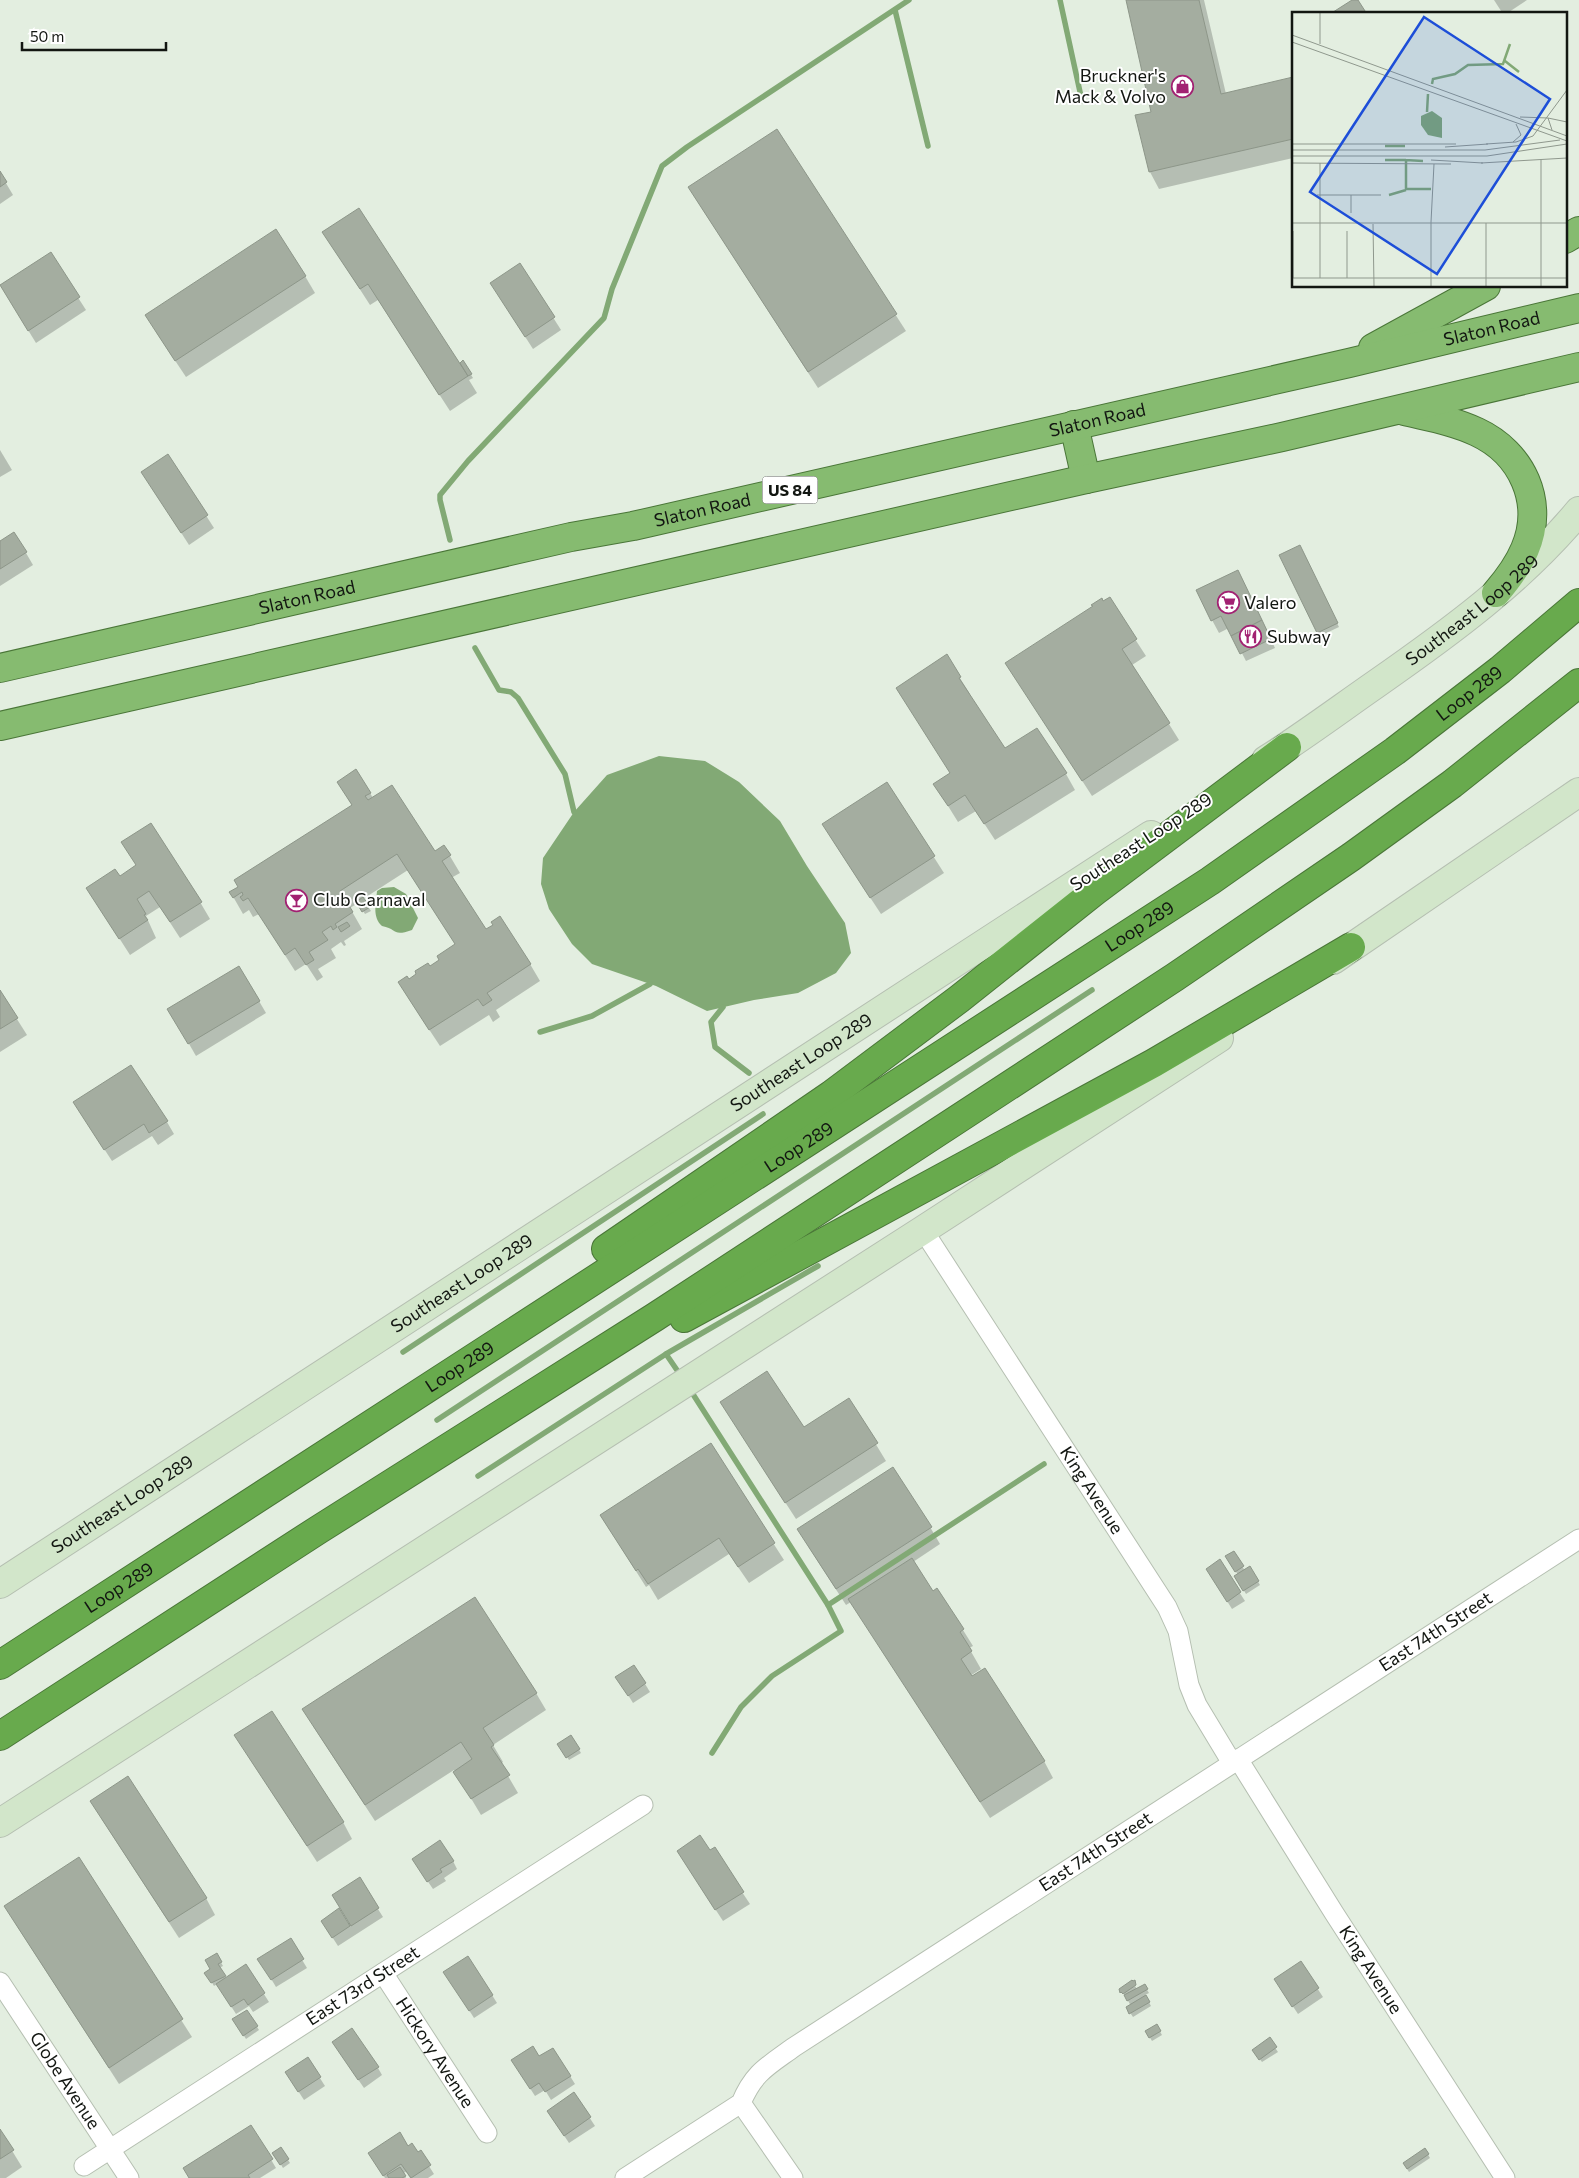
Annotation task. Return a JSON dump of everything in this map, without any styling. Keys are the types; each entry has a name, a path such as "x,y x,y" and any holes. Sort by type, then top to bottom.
{"highway":[{"path":"1566,238 1579,231"},
{"path":"1349,363 1387,339 1431,318 1483,288"},
{"name":"Slaton Road","path":"0,668 571,537 633,526 1349,363 1579,308"},
{"path":"0,726 1086,479 1282,437 1579,368"},
{"path":"1395,410 1438,419 1478,432 1503,448 1514,459 1525,476 1532,498 1530,534 1526,548 1513,572 1496,593"},
{"path":"1074,425 1086,479"},
{"name":"Loop 289","path":"0,1666 1210,881 1395,751 1500,670 1579,603"},
{"path":"0,1736 318,1530 655,1317 1175,977 1351,858 1452,784 1579,683"},
{"path":"285,1480 455,1352 831,1095 959,999 1095,891 1287,747"},
{"path":"318,1530 406,1492 601,1365 746,1284 1154,1063 1351,947"}],"main road":[{"name":"Southeast Loop 289","path":"0,1584 1287,747 1412,658 1496,593 1556,539 1579,511"},
{"path":"0,1823 1165,1075 1579,792"}],"street":[{"name":"King Avenue","path":"924,1230 1167,1607 1178,1631 1187,1677 1197,1705 1505,2178"},
{"name":"East 74th Street","path":"741,2103 749,2084 764,2068 794,2047 1579,1538"},
{"name":"East 73rd Street","path":"84,2166 643,1805"},
{"name":"Hickory Avenue","path":"383,1972 487,2133"},
{"name":"Globe Avenue","path":"0,1982 129,2178"},
{"path":"626,2178 741,2103 793,2178"}],"shaded area":[{"path":"659,756 705,761 739,782 780,821 845,923 851,953 836,973 798,993 754,1000 707,1011 656,986 592,964 572,944 549,909 541,884 543,858 574,812 607,775"},
{"path":"394,887 406,894 418,918 412,930 398,933 382,926 377,918 375,910 377,891 382,888"}],"building":[{"name":"Bruckner's Mack & Volvo","path":"1126,0 1199,0 1221,94 1292,77 1292,139 1149,172 1135,115 1151,112"},
{"path":"1352,0 1358,0 1366,12 1333,12"},
{"path":"777,129 897,314 808,372 688,187"},
{"path":"0,171 7,182 0,187"},
{"path":"359,208 468,376 439,395 368,284 360,289 322,232"},
{"path":"276,229 306,276 175,361 145,315"},
{"path":"51,252 80,297 28,331 0,285"},
{"path":"520,263 555,317 525,337 490,283"},
{"path":"463,360 472,374 468,376 460,363"},
{"path":"168,454 208,515 181,533 141,472"},
{"path":"14,532 27,552 0,569 0,541"},
{"name":"Valero","path":"1300,545 1338,623 1317,633 1279,555"},
{"name":"Valero","path":"1238,570 1262,620 1231,636 1221,616 1211,621 1196,590"},
{"path":"1110,597 1137,639 1122,649 1170,723 1082,781 1005,663 1093,606 1091,605 1102,598 1103,601"},
{"name":"Subway","path":"1262,620 1271,639 1240,654 1231,636"},
{"path":"947,654 961,677 959,678 1005,748 1037,728 1067,773 984,824 965,795 948,806 933,784 950,773 896,688"},
{"name":"Club Carnaval","path":"356,769 371,793 365,796 368,800 392,785 435,851 444,845 451,855 442,861 486,929 493,925 491,922 500,916 531,964 487,993 492,1000 483,1006 478,999 429,1030 398,982 407,976 409,979 416,974 415,971 428,963 430,966 439,960 437,956 455,944 397,854 340,891 353,912 335,924 337,927 333,930 331,926 322,932 328,940 309,952 314,960 306,965 295,948 285,955 248,898 243,901 240,897 243,895 242,892 233,898 229,892 238,887 234,880 352,805 337,782"},
{"path":"887,782 935,856 870,898 822,824"},
{"path":"151,823 202,902 170,922 149,891 137,899 148,920 119,939 86,888 115,869 120,876 136,865 121,842"},
{"path":"363,897 370,907 362,912 356,902"},
{"path":"347,922 350,926 341,932 338,927"},
{"path":"239,966 260,1001 188,1044 167,1009"},
{"path":"0,990 18,1018 0,1029"},
{"path":"131,1065 168,1121 149,1133 144,1124 104,1150 73,1102"},
{"path":"767,1371 804,1427 849,1398 878,1443 785,1503 720,1402"},
{"path":"711,1443 775,1543 738,1567 719,1538 648,1584 638,1569 636,1571 600,1515"},
{"path":"893,1467 932,1527 836,1589 797,1529"},
{"path":"1234,1551 1244,1566 1235,1572 1225,1556"},
{"path":"912,1558 933,1591 937,1588 964,1629 960,1632 972,1651 961,1659 972,1676 985,1668 1045,1761 980,1802 848,1599"},
{"path":"1220,1559 1241,1592 1227,1602 1206,1569"},
{"path":"1250,1566 1259,1581 1243,1591 1234,1576"},
{"path":"475,1597 537,1693 483,1728 494,1745 491,1747 510,1775 471,1799 453,1772 472,1759 461,1742 365,1805 302,1709"},
{"path":"634,1665 646,1683 628,1696 615,1677"},
{"path":"272,1711 344,1822 307,1846 234,1735"},
{"path":"571,1735 580,1749 566,1758 557,1744"},
{"path":"128,1776 207,1898 169,1922 90,1801"},
{"path":"700,1835 710,1850 715,1847 744,1892 715,1910 677,1851"},
{"path":"440,1840 454,1861 440,1869 442,1872 427,1882 412,1859"},
{"path":"79,1857 183,2019 109,2068 4,1906"},
{"path":"360,1877 379,1908 351,1926 332,1895"},
{"path":"339,1908 350,1926 332,1938 321,1921"},
{"path":"291,1938 304,1959 271,1980 257,1959"},
{"path":"217,1953 222,1962 218,1964 226,1976 211,1983 204,1973 210,1969 205,1960"},
{"path":"468,1956 493,1995 469,2011 443,1972"},
{"path":"1301,1961 1319,1988 1292,2007 1274,1979"},
{"path":"246,1964 265,1993 248,2005 244,1999 231,2007 216,1984"},
{"path":"1135,1980 1136,1985 1123,1994 1120,1993 1119,1989"},
{"path":"1145,1984 1148,1989 1127,2001 1124,1995"},
{"path":"1146,1995 1150,2002 1129,2014 1126,2007"},
{"path":"247,2010 258,2026 243,2036 232,2019"},
{"path":"1157,2024 1161,2031 1149,2038 1145,2031"},
{"path":"352,2028 379,2067 358,2080 332,2042"},
{"path":"1270,2037 1277,2047 1259,2060 1252,2050"},
{"path":"533,2046 539,2056 553,2048 571,2076 545,2092 539,2083 530,2089 511,2060"},
{"path":"308,2057 321,2077 298,2092 285,2072"},
{"path":"574,2092 591,2117 564,2136 547,2111"},
{"path":"251,2125 273,2159 248,2175 250,2178 189,2178 183,2168"},
{"path":"0,2129 14,2150 0,2159"},
{"path":"400,2132 408,2146 412,2143 418,2152 421,2150 431,2165 411,2178 401,2164 383,2176 368,2153"},
{"path":"281,2147 289,2159 280,2165 272,2153"},
{"path":"1425,2148 1429,2154 1407,2169 1403,2163"},
{"path":"400,2167 406,2176 402,2178 389,2178 387,2175"}],"waterway":[{"path":"450,540 440,495 468,461 604,318 612,289 662,166 687,147 909,0"},
{"path":"1060,0 1082,101"},
{"path":"895,10 928,146"},
{"path":"475,648 499,690 511,692 518,698 565,774 574,812"},
{"path":"540,1032 592,1016 650,984"},
{"path":"437,1420 1092,990"},
{"path":"723,1007 711,1022 715,1047 749,1073"},
{"path":"403,1352 763,1114"},
{"path":"681,1376 666,1354 818,1266"},
{"path":"478,1476 666,1354"},
{"path":"689,1388 828,1605 1044,1464"},
{"path":"712,1753 741,1707 772,1676 841,1631 828,1605"}],"place":[{"name":"Bruckner's Mack & Volvo","path":"1182,86"},
{"name":"Valero","path":"1228,603"},
{"name":"Subway","path":"1251,637"},
{"name":"Club Carnaval","path":"297,900"}]}
